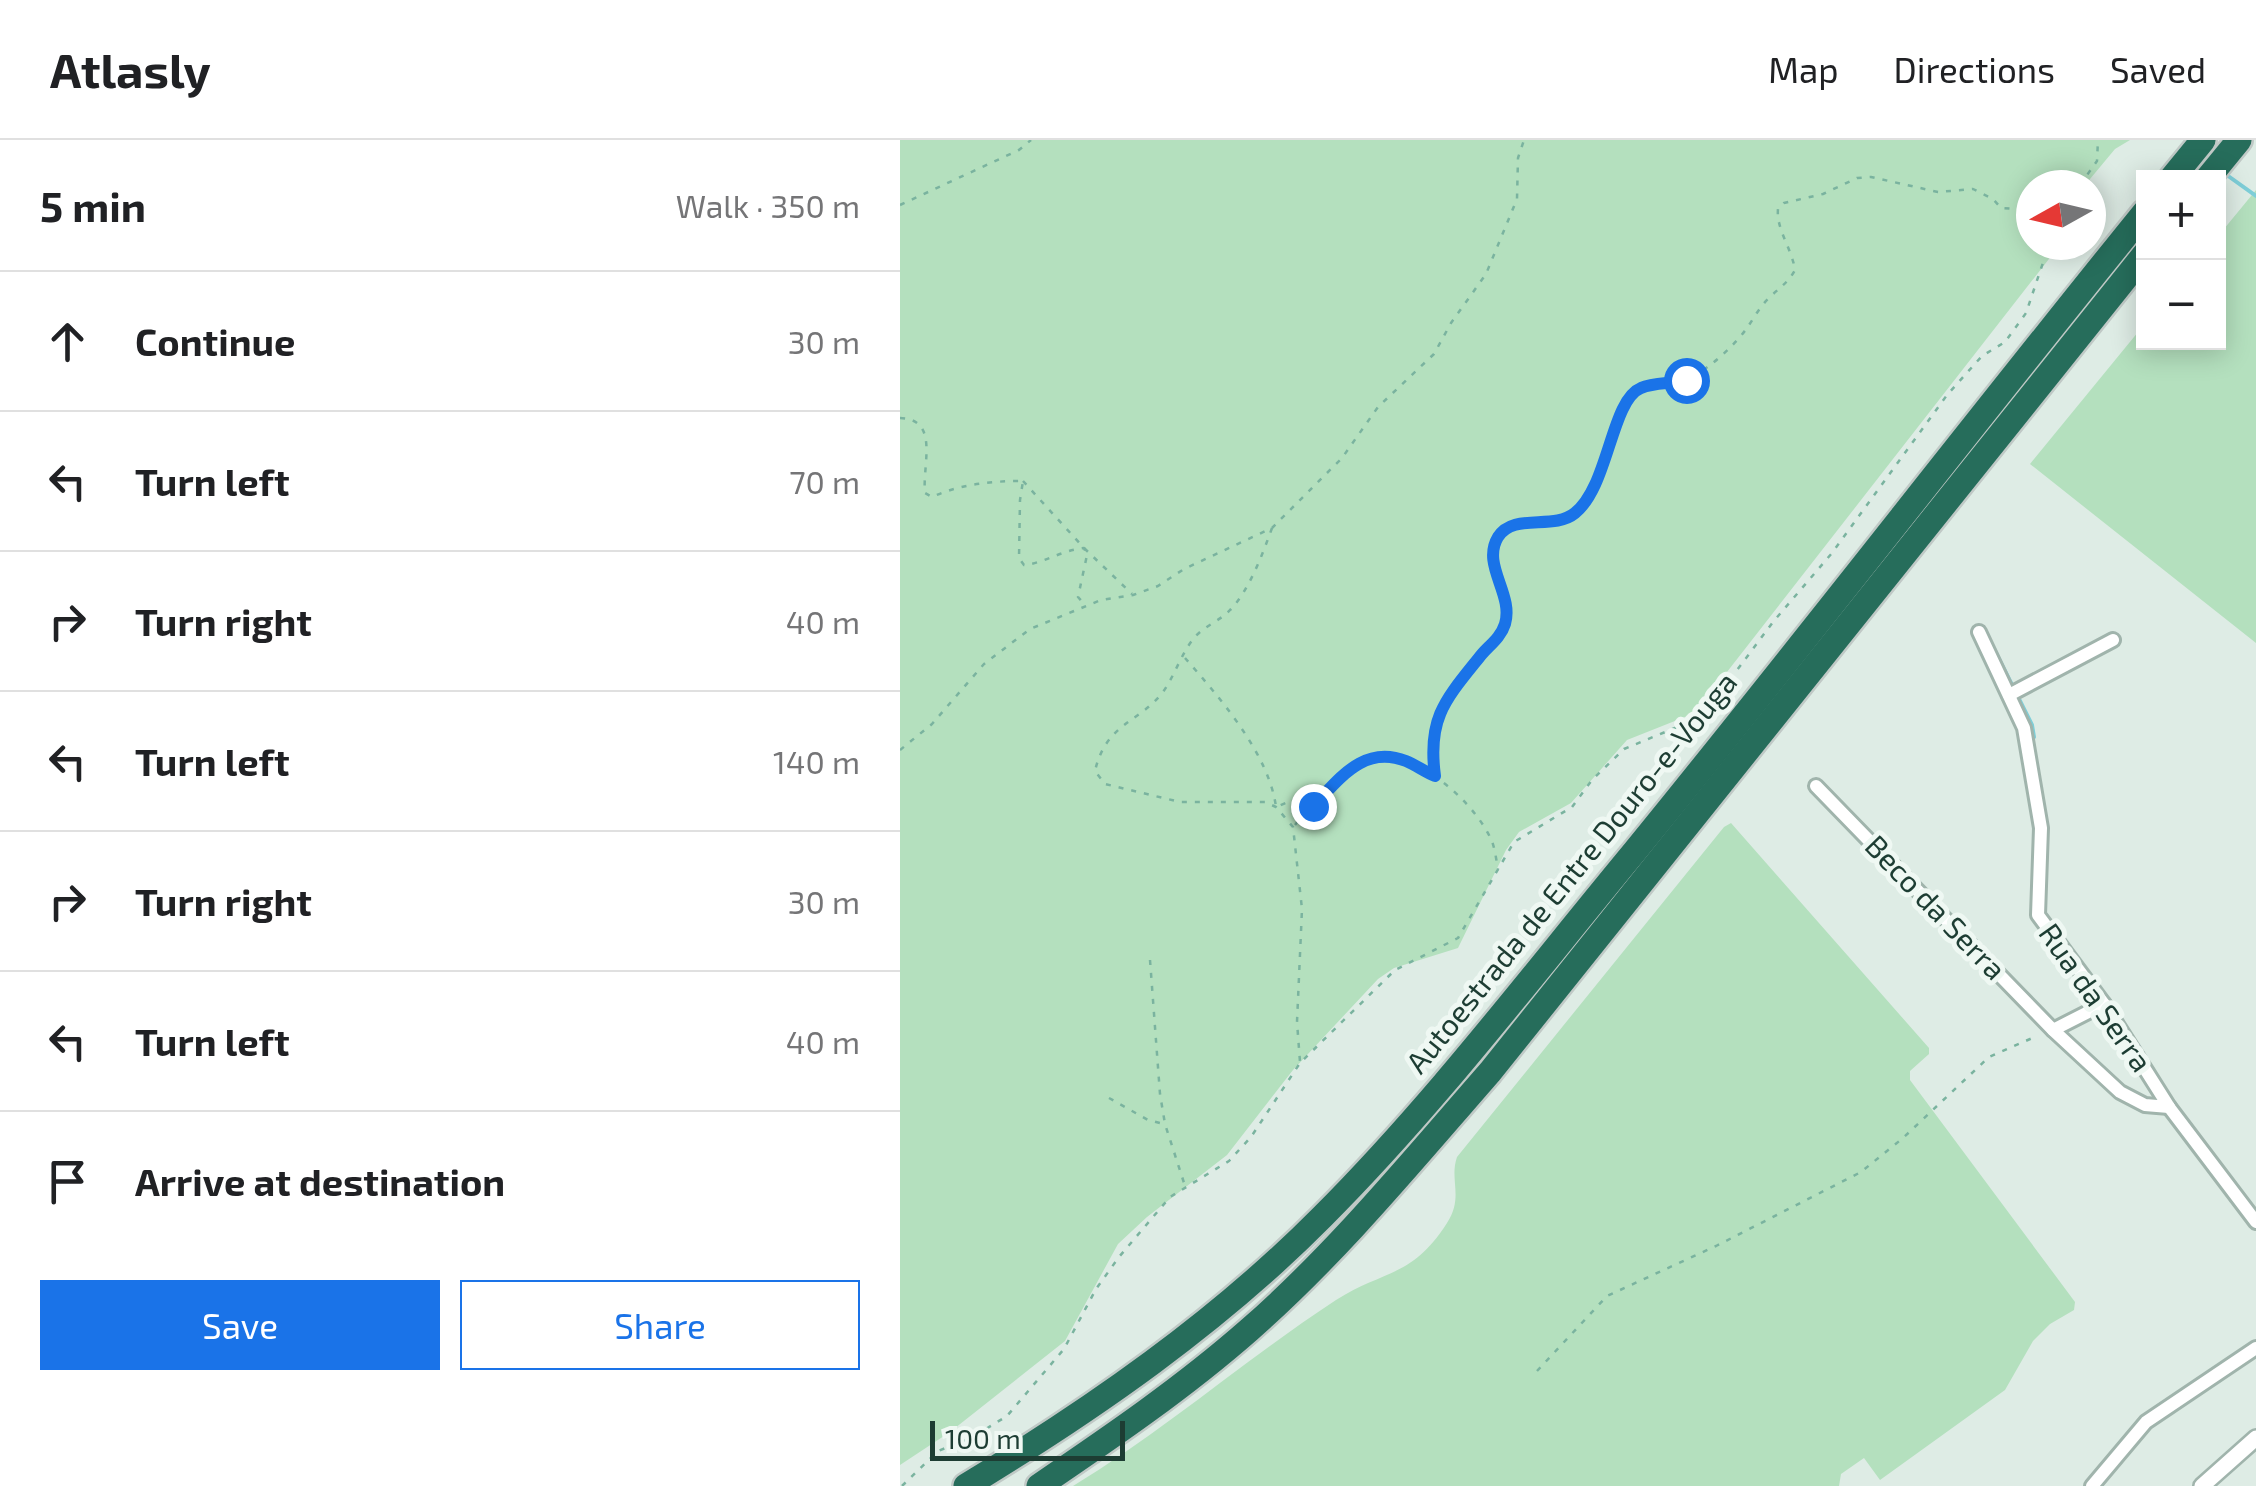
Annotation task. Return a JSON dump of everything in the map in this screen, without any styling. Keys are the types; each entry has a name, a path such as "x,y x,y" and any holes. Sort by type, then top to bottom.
{"highway":[{"path":"2178,170 2202,140"},
{"path":"2215,170 2239,140"},
{"name":"Autoestrada de Entre Douro-e-Vouga","path":"966,1486 1082,1413 1211,1318 1323,1216 1436,1092 1658,823 2136,223"},
{"name":"Autoestrada de Entre Douro-e-Vouga","path":"1039,1486 1189,1380 1252,1328 1404,1170 1490,1072 2140,260"}],"street":[{"name":"Rua da Serra","path":"1980,632 2024,728 2042,828 2038,914 2104,1004 2169,1107 2256,1222"},
{"path":"2009,695 2113,640"},
{"name":"Beco da Serra","path":"1816,786 2053,1030 2120,1092 2145,1105 2169,1107"},
{"path":"2053,1030 2104,1004"},
{"path":"2092,1486 2146,1422 2256,1348"},
{"path":"2202,1486 2256,1438"}],"path":[{"path":"900,205 1018,150 1031,140"},
{"path":"900,750 932,724 984,664 1030,630 1101,600 1158,586 1184,569 1272,528 1342,458 1378,407 1434,354 1486,274 1517,199 1518,158 1524,140"},
{"path":"2091,170 2097,161 2098,140"},
{"path":"1435,776 1431,746 1436,719 1456,686 1503,630 1506,619 1507,601 1492,553 1496,540 1505,528 1557,522 1574,514 1598,482 1627,398 1639,388 1686,380 1705,368 1745,331 1770,296 1784,287 1795,270 1777,219 1778,209 1784,203 1823,194 1857,178 1871,177 1938,192 1973,189 2001,208 2016,209"},
{"path":"902,1486 938,1451 971,1438 1006,1416 1064,1349 1096,1288 1170,1197 1229,1161 1251,1137 1300,1064 1395,970 1458,938 1514,842 1572,807 1592,780 1624,749 1687,723 1710,705 1832,553 1947,395 1982,356 2005,342 2026,314 2044,260"},
{"path":"900,418 914,418 927,436 924,493 932,498 952,488 993,480 1023,481 1133,595"},
{"path":"1023,481 1018,549 1024,566 1070,549 1084,548"},
{"path":"1272,528 1262,559 1230,611 1208,624 1192,641 1162,694 1124,722 1098,756 1094,772 1105,784 1180,802 1265,802 1276,807 1293,827 1302,909 1297,1022 1300,1064"},
{"path":"1084,548 1087,555 1078,597 1086,606"},
{"path":"1184,657 1241,730 1270,779 1276,807"},
{"path":"1293,827 1355,764 1374,758 1408,762 1435,776 1464,802 1490,836 1498,870"},
{"path":"1276,807 1334,782"},
{"path":"1150,960 1156,1059 1165,1124 1186,1187"},
{"path":"1537,1372 1607,1296 1716,1246 1860,1172 1903,1138 1989,1057 2053,1030"},
{"path":"1110,1098 1148,1120 1165,1124"}],"green space":[{"path":"900,140 2130,140 2115,149 2098,170 2016,170 2016,260 2048,260 1695,713 1627,740 1571,803 1519,832 1506,850 1458,948 1394,968 1378,979 1293,1070 1227,1155 1118,1244 1065,1341 950,1432 900,1465"},
{"path":"2256,190 2256,643 2030,464 2136,335 2136,350 2226,350 2226,226"},
{"path":"1731,823 1929,1048 1929,1054 1910,1071 1910,1080 2075,1302 2074,1310 2050,1324 2033,1341 2005,1390 1880,1480 1864,1458 1841,1474 1839,1486 1073,1486 1336,1300 1422,1254 1452,1214 1457,1157"}],"waterway":[{"path":"2226,174 2256,196"},
{"path":"1994,649 2032,725 2034,737"}],"route":[{"path":"1313,806 1337,777 1355,764 1374,758 1408,762 1435,776 1431,746 1436,719 1456,686 1503,630 1506,619 1507,601 1492,553 1496,540 1505,528 1557,522 1574,514 1598,482 1627,398 1639,388 1686,380"}]}
